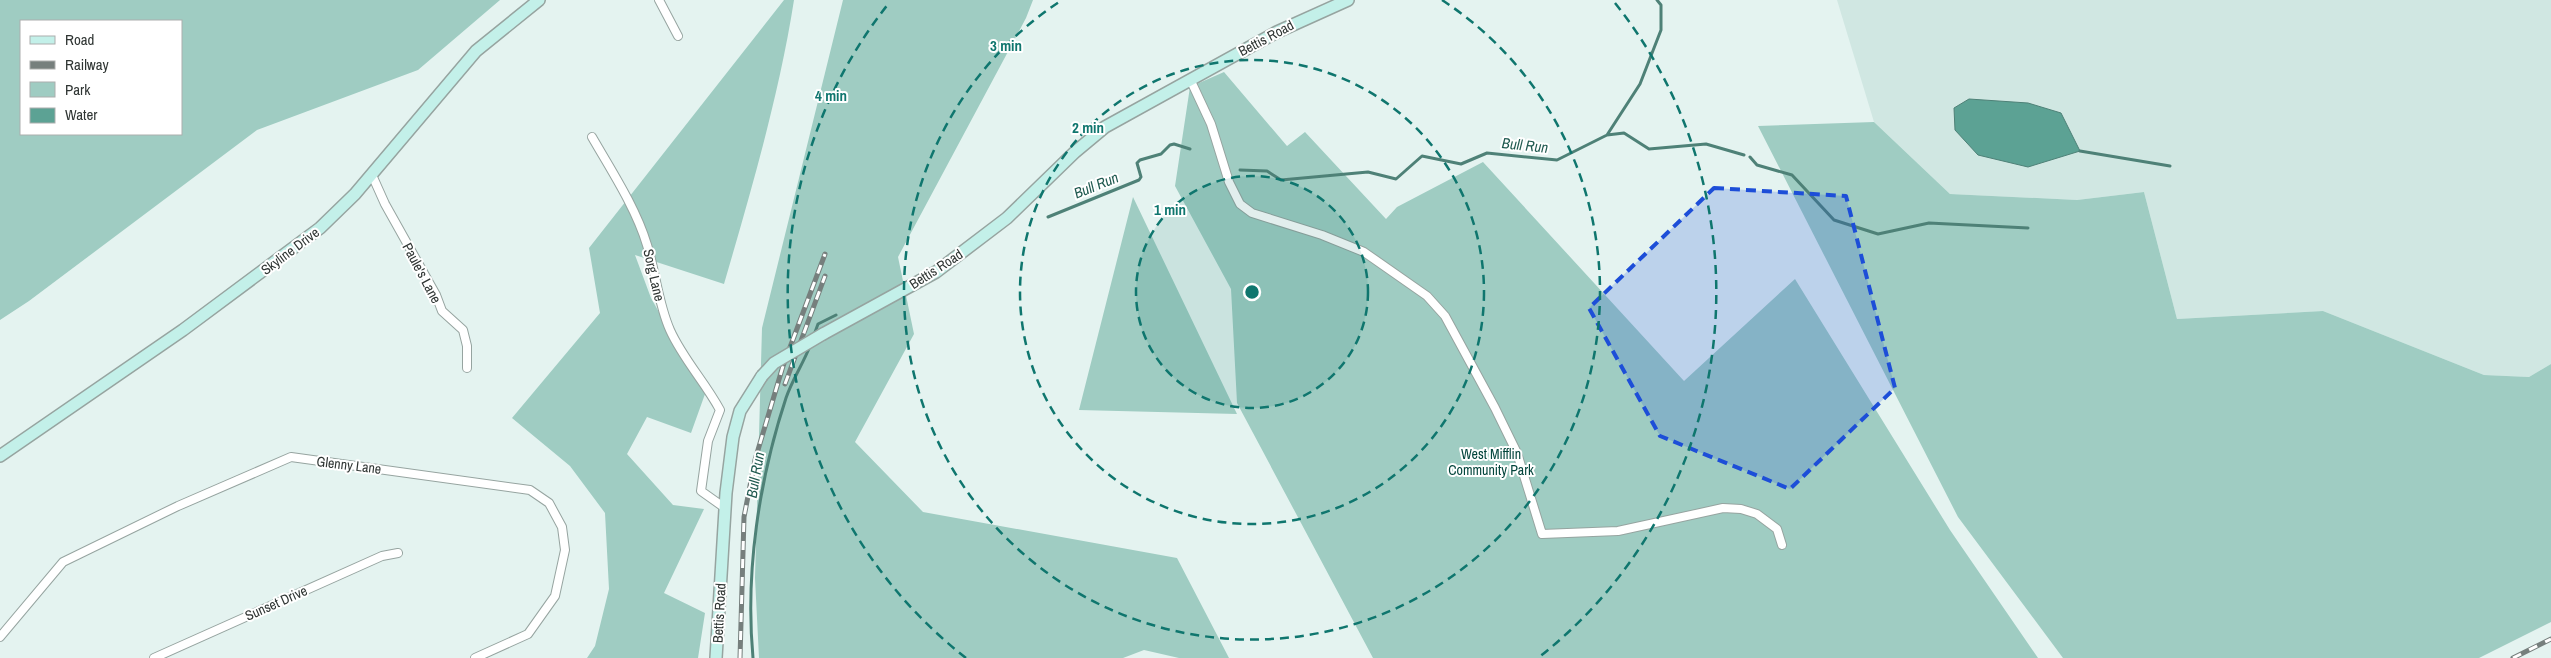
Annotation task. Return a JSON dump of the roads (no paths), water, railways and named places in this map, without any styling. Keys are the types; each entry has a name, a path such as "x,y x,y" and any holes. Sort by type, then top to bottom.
{"street":[{"name":"Skyline Drive","path":"0,456 183,330 320,228 372,174 476,51 539,0"},
{"path":"659,0 678,36"},
{"name":"Bettis Road","path":"716,658 725,508 733,437 740,410 762,376 780,359 936,272 1007,218 1075,152 1106,127 1190,79 1299,21 1348,0"},
{"path":"1190,79 1211,124 1229,182 1240,204 1252,213 1322,235 1364,252 1427,296 1445,316 1496,408 1517,453 1542,534 1618,530 1723,508 1741,509 1757,514 1777,529 1782,545"},
{"name":"Sorg Lane","path":"592,137 622,190 647,244 662,309 670,331 689,363 708,387 720,410 708,441 701,491 725,508"},
{"name":"Paule's Lane","path":"372,174 385,204 436,294 442,311 463,330 467,346 467,368"},
{"name":"Glenny Lane","path":"0,637 63,562 178,506 291,457 530,490 549,503 562,527 565,550 555,596 528,634 475,658"},
{"name":"Sunset Drive","path":"154,658 382,556 398,553"}],"water":[{"path":"1969,99 2028,103 2061,113 2080,151 2028,167 1978,155 1955,130 1954,108"}],"waterway":[{"name":"Bull Run","path":"1240,170 1267,171 1281,180 1368,172 1396,179 1422,156 1461,164 1487,153 1557,160 1607,135 1640,84 1661,30 1661,5 1657,0"},
{"path":"1607,135 1624,133 1649,149 1706,144 1744,155"},
{"name":"Bull Run","path":"1048,217 1139,180 1141,177 1137,163 1140,160 1161,154 1170,145 1174,144 1190,149"},
{"path":"2080,151 2170,166"},
{"path":"1750,157 1757,165 1792,175 1834,220 1878,234 1929,223 2028,228"},
{"name":"Bull Run","path":"814,335 818,324 836,315"},
{"name":"Bull Run","path":"753,658 751,593 756,526 768,461 786,398 810,346"}],"railway":[{"path":"740,658 744,517 755,460 783,366 825,254"},
{"path":"785,384 825,276"},
{"path":"2513,658 2551,639"}],"park label":[{"name":"West Mifflin Community Park","path":"1491,462"}]}
